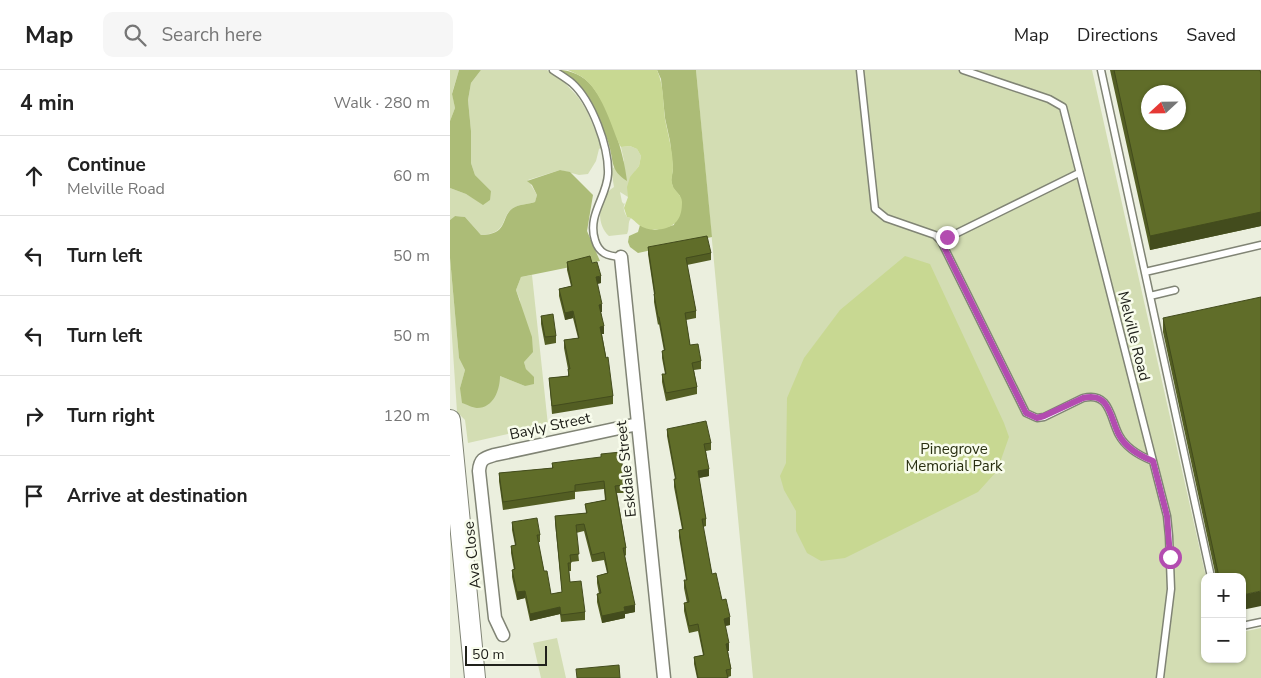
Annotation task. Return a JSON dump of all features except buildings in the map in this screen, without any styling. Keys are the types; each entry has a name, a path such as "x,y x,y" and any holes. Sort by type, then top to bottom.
{"highway":[{"path":"450,420 475,678"}],"street":[{"name":"Eskdale Street","path":"621,257 664,678"},
{"name":"Bayly Street","path":"479,470 480,462 489,456 638,424"},
{"name":"Ava Close","path":"479,470 494,618 503,634"}],"lane":[{"path":"553,70 571,82 583,96 604,141 607,156 607,178 594,215 594,234 601,252 608,256 621,257"},
{"path":"860,70 875,209 886,218 935,235 941,241 1026,413 1037,418 1083,398 1090,396 1101,399 1108,407 1120,436 1140,455 1153,461"},
{"name":"Melville Road","path":"962,70 1055,102 1063,108 1167,516 1170,536 1171,589 1160,678"},
{"path":"1101,70 1210,573"},
{"path":"941,241 1079,173"},
{"path":"1144,272 1261,245"},
{"path":"1150,296 1175,290"},
{"path":"1246,625 1261,622"}],"green space":[{"path":"450,70 459,70 452,93 455,108 450,121"},
{"path":"481,70 547,70 562,80 578,97 587,111 602,147 599,149 596,161 588,174 579,175 560,170 528,180 537,195 535,202 520,205 510,210 500,228 490,234 481,235 465,217 455,216 450,220 450,188 466,194 483,204 491,191 475,175 471,163 471,131 468,100 471,83"},
{"name":"Pinegrove Memorial Park","path":"696,70 1092,70 1205,573 1201,573 1201,663 1246,663 1246,631 1261,628 1261,678 753,678"},
{"path":"630,146 637,149 641,156 639,166 635,171 631,202 628,197 620,192 622,202 624,204 626,202 625,213 627,217 631,218 628,232 627,234 609,236 602,225 600,210 604,197 614,187 611,169 612,159 613,168 624,161 621,147"},
{"path":"450,258 459,358 465,370 460,388 500,376 525,386 533,377 526,369 524,362 520,300 516,290 521,277 532,275 548,425 468,443 465,420 457,412 450,307"},
{"path":"557,638 566,678 541,678 533,643"}],"shaded area":[{"path":"459,70 481,70 471,83 468,100 471,131 471,163 475,175 491,191 490,200 483,205 466,194 450,188 450,121 455,108 452,94"},
{"path":"558,70 577,74 589,82 599,95 615,131 623,157 627,181 615,169 607,138 587,98 578,86"},
{"path":"568,70 657,70 662,88 665,119 672,155 672,183 682,202 680,216 672,226 662,229 647,229 627,217 624,208 628,197 627,187 630,177 639,166 641,156 637,149 630,146 621,147 605,108 595,90 582,77"},
{"path":"657,70 696,70 712,237 638,253 630,247 628,242 629,236 638,232 640,225 655,230 674,225 680,196 673,188 671,180 673,169 670,141 665,118 661,79"},
{"path":"560,170 570,172 593,195 587,231 600,261 521,277 516,290 532,337 533,352 524,362 526,369 534,377 534,384 525,386 500,376 495,397 488,405 477,408 462,403 460,388 465,370 459,358 450,258 450,220 455,216 465,217 481,235 497,231 501,228 510,210 517,206 535,202 537,195 532,185 527,181"},
{"path":"905,256 930,264 1009,437 997,471 978,492 845,558 821,561 807,553 796,531 796,511 784,490 780,476 786,463 787,398 804,358 840,310"}],"route":[{"path":"947,237 941,241 1026,413 1037,418 1083,398 1090,396 1101,399 1108,407 1120,436 1127,445 1140,455 1153,461 1167,516 1170,536 1170,557"}]}
